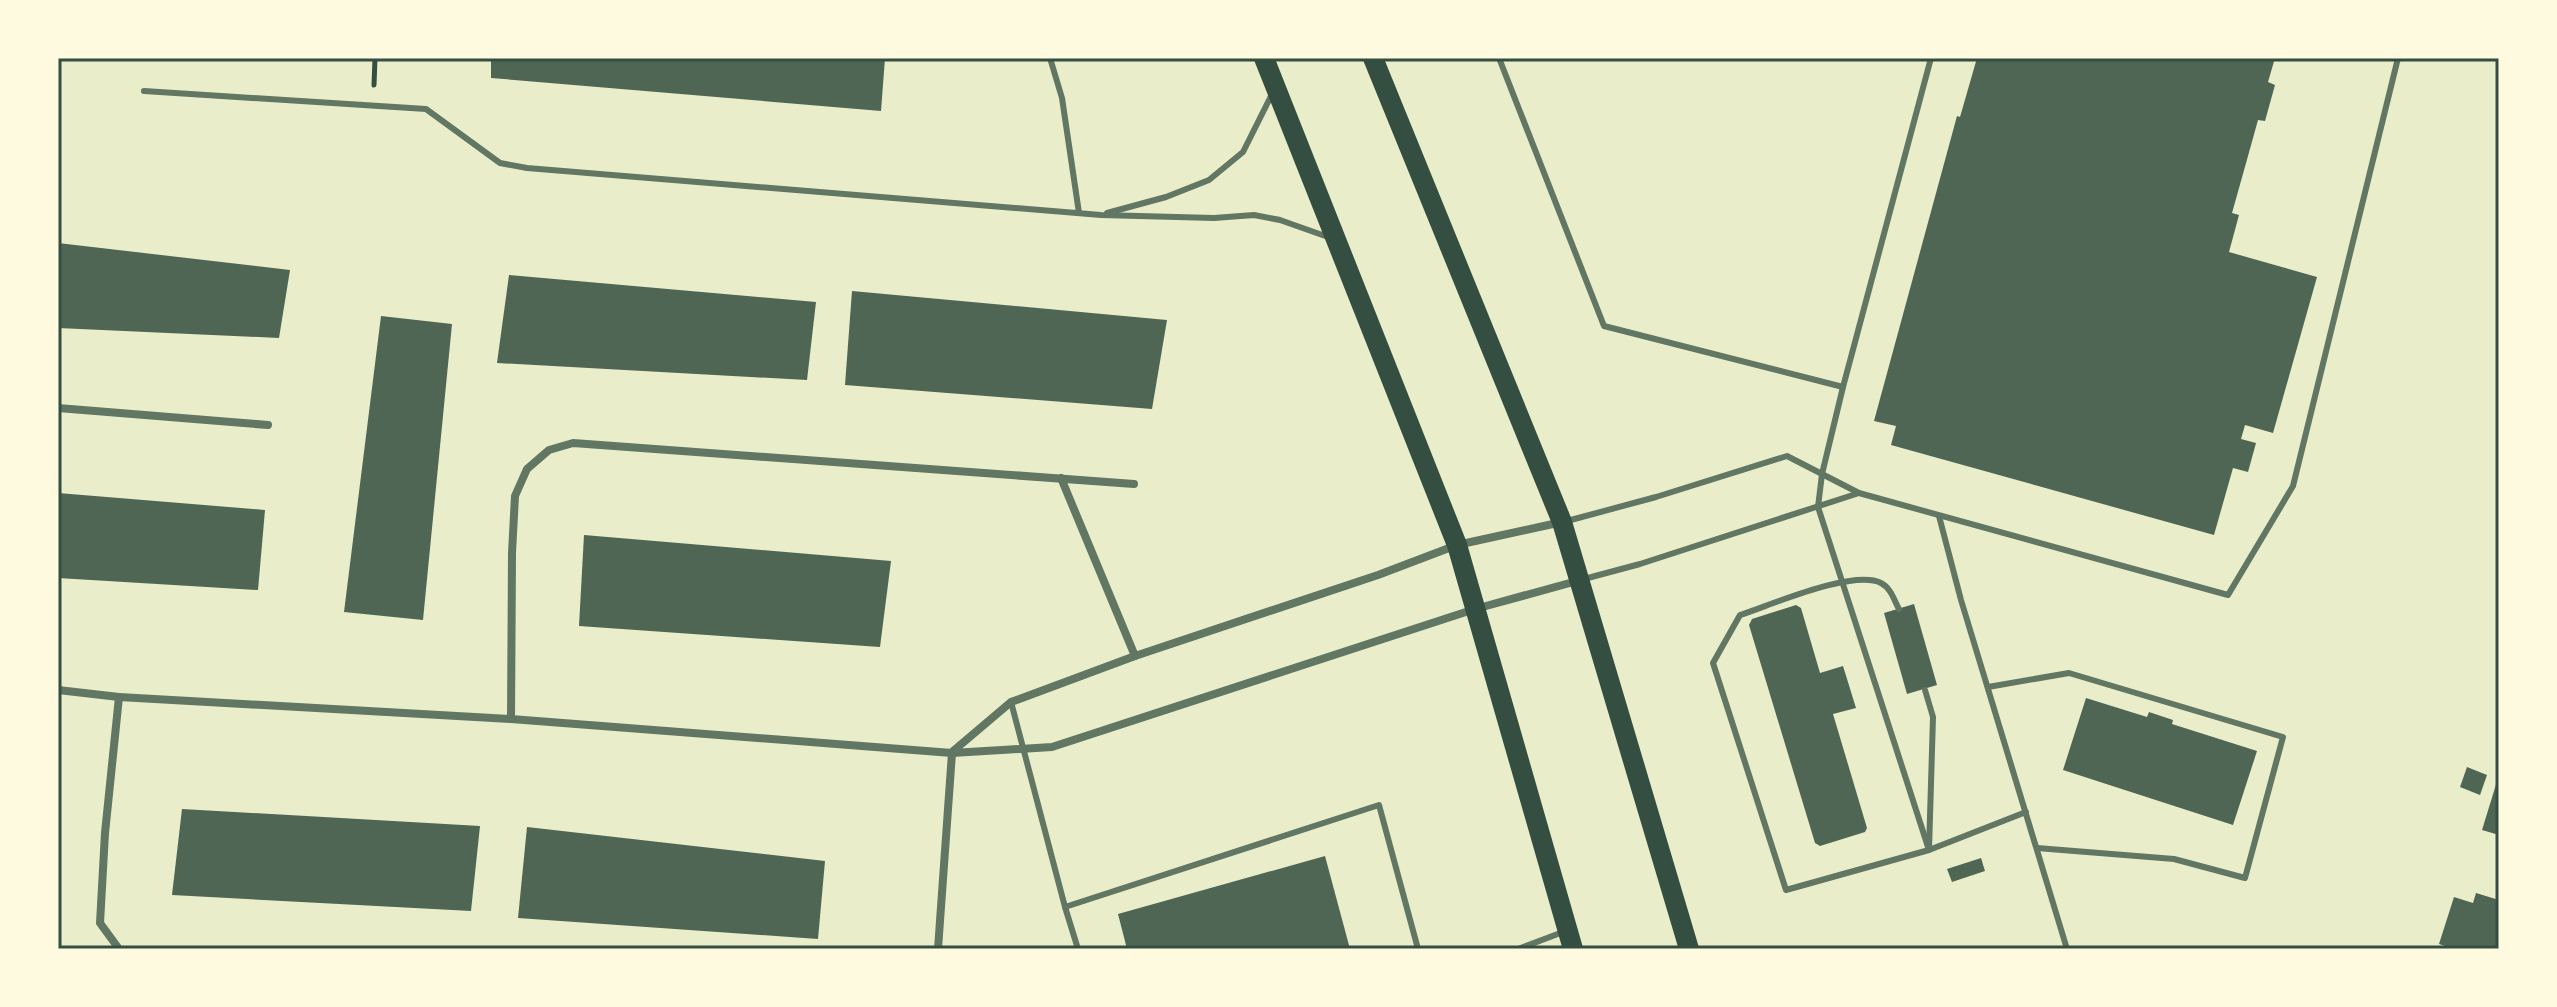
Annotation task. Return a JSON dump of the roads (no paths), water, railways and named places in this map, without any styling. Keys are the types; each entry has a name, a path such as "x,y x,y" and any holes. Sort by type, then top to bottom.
{"main road":[{"path":"1264,58 1457,545 1570,940"},
{"path":"1373,58 1562,522 1689,949"}],"street":[{"path":"58,408 268,425"},
{"path":"511,719 515,496 527,469 549,450 573,443 1134,484"},
{"path":"1061,478 1135,656"},
{"path":"938,949 952,753 1011,702 1457,545 1562,522"},
{"path":"58,690 119,697 511,719 952,753 1052,747 1475,609 1579,580"},
{"path":"119,697 105,833 100,923 119,949"}],"lane":[{"path":"1050,58 1062,98 1079,213"},
{"path":"1499,58 1604,326 1843,387"},
{"path":"1929,850 1818,507 1822,474 1843,387 1931,58"},
{"path":"1562,522 1656,497 1787,456 1859,493 2228,595 2293,486 2398,58"},
{"path":"1101,215 1166,197 1209,180 1243,152 1275,87"},
{"path":"144,91 426,109 500,163 527,168 1101,215 1214,218 1254,215 1280,220 1335,239"},
{"path":"1579,580 1640,564 1859,493"},
{"path":"1939,516 2067,949"},
{"path":"1899,609 1890,590 1880,582 1842,581 1740,615 1713,663 1786,890 1929,850 2026,812"},
{"path":"1988,687 2069,673 2283,737 2245,878 2174,859 2037,848"},
{"path":"1925,690 1933,717 1929,850"},
{"path":"1011,702 1078,949"},
{"path":"1065,907 1379,805 1418,949"},
{"path":"1518,949 1570,940"}]}
